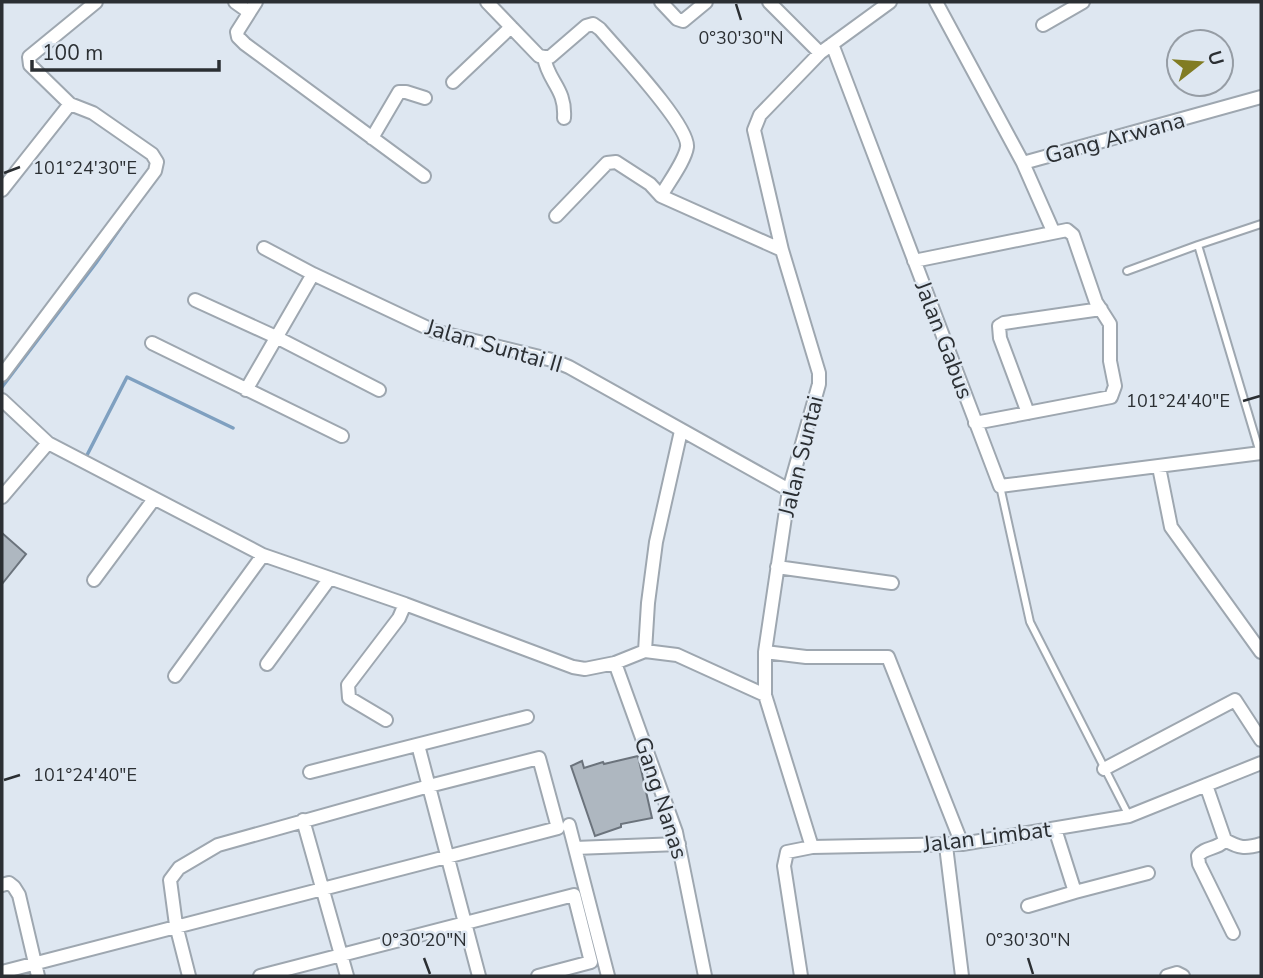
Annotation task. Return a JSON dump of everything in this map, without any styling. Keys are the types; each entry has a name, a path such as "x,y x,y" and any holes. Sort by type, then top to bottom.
{"street":[{"path":"2,375 155,171 157,162 152,155 93,113 70,104 30,65 29,57 96,2"},
{"path":"235,2 253,7 237,32 238,37 424,176"},
{"path":"487,2 539,56 550,57 586,26 593,24 600,29 654,91 687,141 685,152 661,196"},
{"path":"662,2 677,19 683,21 706,2"},
{"path":"769,2 820,53"},
{"name":"Jalan Suntai","path":"812,847 765,695 765,652 789,490 819,384 819,373 782,250 755,141 755,124 760,115 820,53 890,2"},
{"name":"Gang Arwana","path":"936,2 1023,163 1261,97"},
{"path":"1043,25 1083,2"},
{"path":"453,82 511,27"},
{"name":"Jalan Gabus","path":"832,44 1000,486"},
{"path":"544,57 546,67 564,100 565,118"},
{"path":"372,138 399,92 425,98"},
{"path":"2,190 70,104"},
{"path":"556,216 583,187 611,162 616,162 650,184 661,196 782,250"},
{"path":"1023,163 1053,231"},
{"path":"914,261 1067,230 1073,235 1096,302 1110,324 1110,361 1114,392 1107,398 975,423"},
{"name":"Jalan Suntai II","path":"264,248 434,331 552,360 569,367 789,490"},
{"path":"246,390 313,274"},
{"path":"195,300 276,337 379,390"},
{"path":"1028,413 1000,338 999,326 1004,323 1101,309"},
{"path":"152,343 342,436"},
{"path":"2,400 48,443 263,555 405,604 573,667 585,669 615,663 645,651 677,655 765,695"},
{"path":"645,651 656,542 681,431"},
{"path":"2,497 48,443"},
{"path":"1000,486 1260,453"},
{"path":"1159,467 1171,527 1261,652"},
{"path":"94,580 154,499"},
{"path":"175,676 263,555"},
{"path":"777,568 892,583"},
{"path":"267,664 330,578"},
{"path":"386,720 349,698 348,685 399,618 405,604"},
{"path":"765,652 806,657 888,657 962,844"},
{"name":"Gang Nanas","path":"615,663 679,844 705,976"},
{"path":"1104,769 1235,700 1261,740"},
{"path":"310,772 527,718"},
{"path":"418,745 480,976"},
{"path":"2,972 36,970 176,925 558,828 539,758 218,845 179,867 170,880 176,925 189,976"},
{"name":"Jalan Limbat","path":"801,976 784,866 787,852 812,847 946,846 1129,816 1261,763"},
{"path":"1206,785 1225,840 1246,849 1261,844"},
{"path":"303,820 347,976"},
{"path":"569,825 608,976"},
{"path":"1055,828 1075,892"},
{"path":"1225,840 1222,845 1201,852 1198,856 1199,864 1233,933"},
{"path":"575,848 679,844"},
{"path":"946,846 962,976"},
{"path":"1028,906 1148,873"},
{"path":"2,885 9,883 19,895 36,970"},
{"path":"260,976 574,895 591,962 538,976"},
{"path":"1167,976 1177,973 1183,976"}],"lane":[{"path":"1127,271 1261,224"},
{"path":"1198,245 1260,453"},
{"path":"1000,486 1030,622 1129,816"}],"building":[{"path":"2,533 26,554 2,584"},
{"path":"638,756 652,818 621,824 621,827 595,836 571,766 582,761 584,768"}],"waterway":[{"path":"2,387 133,210"},
{"path":"85,459 127,377 233,428"}]}
